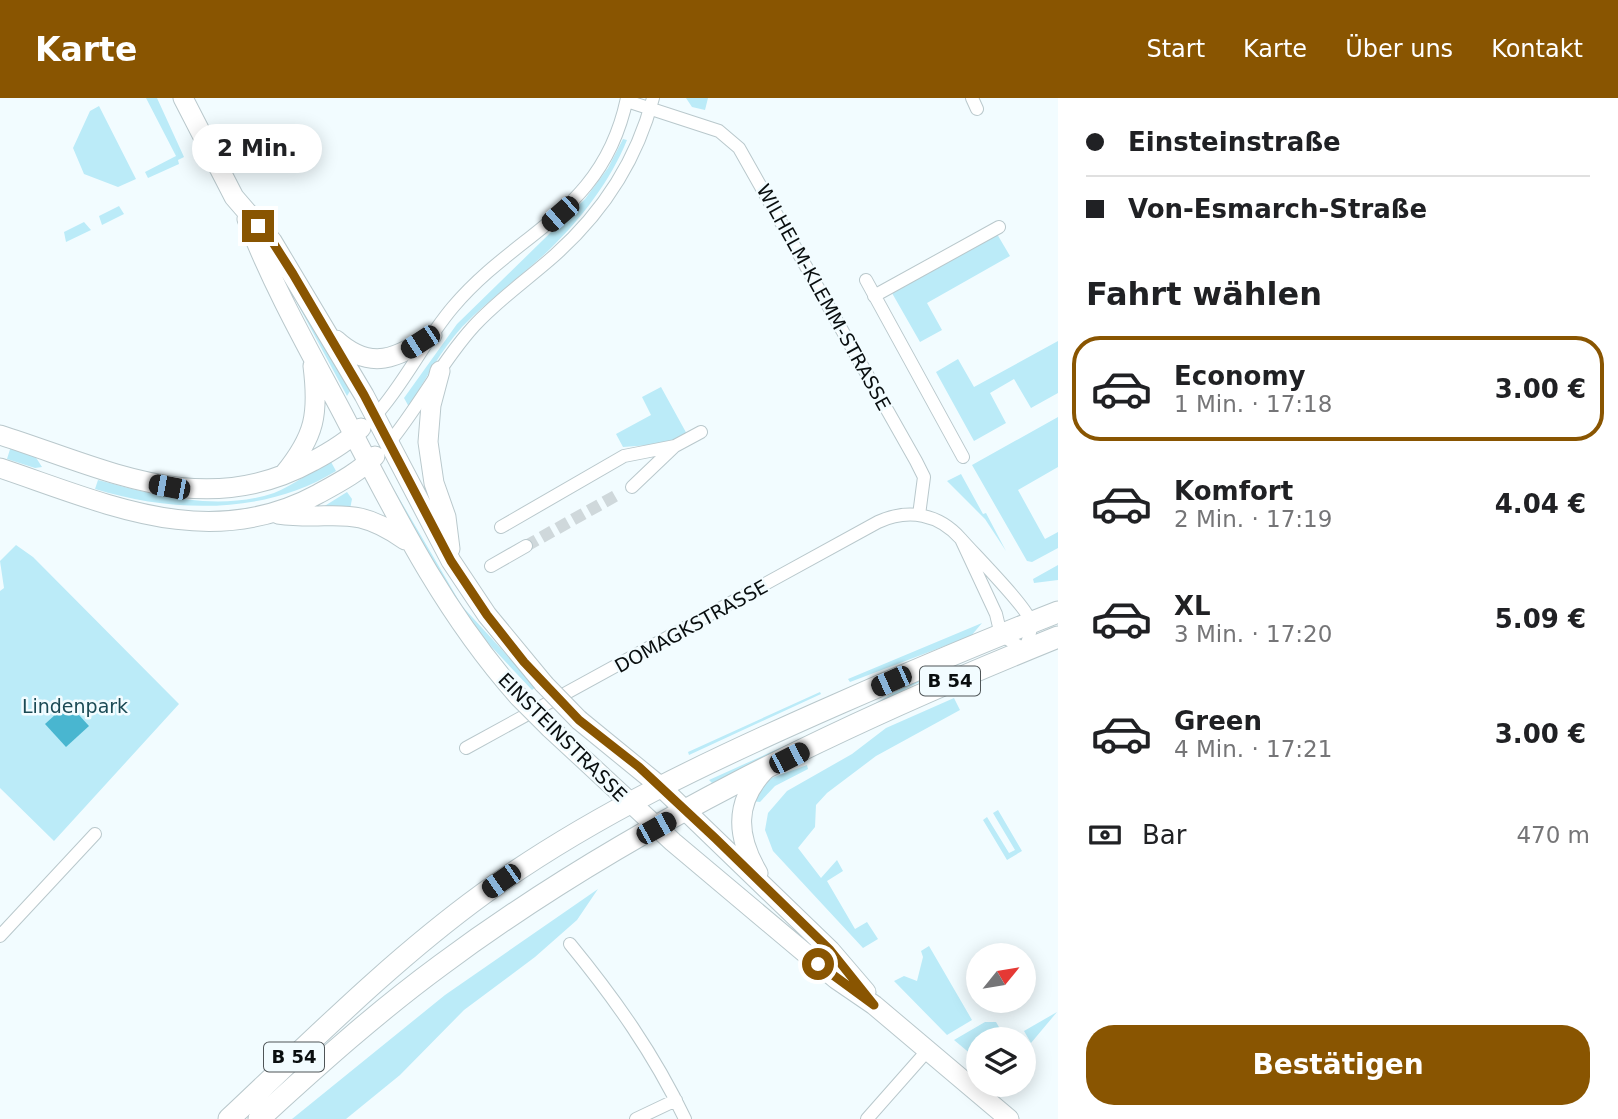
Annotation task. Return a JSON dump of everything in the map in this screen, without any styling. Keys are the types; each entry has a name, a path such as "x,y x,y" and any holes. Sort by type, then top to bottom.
{"main road":[{"path":"183,98 212,160 244,212"},
{"name":"EINSTEINSTRASSE","path":"244,212 272,241 327,331 451,561 487,615 544,684 579,720 687,811 838,959 874,1005"},
{"name":"EINSTEINSTRASSE","path":"244,212 273,281 409,543 452,613 488,663 550,728 656,828 1009,1119"},
{"path":"327,331 350,353 369,359 402,353 432,335"},
{"path":"281,478 303,449 313,426 316,390 311,355"},
{"path":"440,371 431,405 428,442 434,483 446,517 451,561"},
{"path":"0,435 137,480 181,489 237,488 281,478 354,436 375,416"},
{"path":"0,468 55,487 181,522 227,522 273,513 307,500 367,463 389,443"},
{"path":"55,487 63,457"},
{"path":"273,513 358,516 382,524 409,543"},
{"name":"B 54","path":"229,1119 341,1012 419,944 519,869 661,787 769,734 1001,635 1027,614 1058,612"},
{"name":"B 54","path":"259,1119 338,1048 441,965 546,893 656,828 765,770 951,680 1058,637"},
{"path":"765,770 746,796 740,829 751,861 773,895"}],"street":[{"name":"WILHELM-KLEMM-STRASSE","path":"627,99 652,103 719,131 739,148 924,477 919,515"},
{"path":"375,416 390,399 432,335 474,286 577,198 606,156 627,99"},
{"path":"389,443 457,346 494,304 566,245 602,205 633,156 652,103"},
{"path":"874,296 999,228"},
{"path":"866,280 918,363 963,457"},
{"path":"632,486 676,446 701,432"},
{"path":"501,527 622,453 676,446"},
{"path":"919,515 947,525 961,539 1027,614 1025,650 1001,635 996,614 961,539"},
{"name":"DOMAGKSTRASSE","path":"466,748 878,522 895,516 919,515"},
{"path":"493,564 526,546"},
{"path":"0,936 95,834"},
{"path":"570,944 618,1003 644,1042 685,1119"},
{"path":"867,1119 927,1051"},
{"path":"636,1119 676,1100"}],"green space":[{"path":"146,98 157,98 184,157 178,160 179,164 148,178 145,172 176,156"},
{"path":"686,98 708,98 705,110 692,107"},
{"path":"99,106 136,179 118,187 84,174 73,148 90,111"},
{"path":"623,139 627,140 613,170 584,212 550,249 462,327 440,355 409,407 404,398 457,324 585,199 608,168"},
{"path":"119,206 124,214 102,225 99,216"},
{"path":"84,222 91,230 66,242 64,232"},
{"path":"997,234 1010,256 927,303 942,330 920,342 892,293"},
{"path":"289,288 352,388 347,396"},
{"path":"1058,341 1058,393 1031,408 1014,379 990,393 1006,423 974,441 936,372 958,359 974,387"},
{"path":"661,387 688,436 677,443 623,447 616,434 651,415 642,397"},
{"path":"1058,417 1058,467 1018,490 1045,539 1058,532 1058,548 1032,562 1027,561 972,465"},
{"path":"11,446 35,456 42,467 35,468 7,459"},
{"path":"330,460 336,471 308,485 279,496 218,506 156,503 95,489 98,480 185,499 252,499 281,490"},
{"path":"961,474 1006,551 985,519 947,481"},
{"path":"392,486 462,606 536,687 532,690 470,624 389,489"},
{"path":"347,492 352,499 350,509 323,507"},
{"name":"Lindenpark","path":"16,545 33,557 179,704 54,841 0,788 0,591 4,588 0,561"},
{"path":"1058,565 1058,580 1034,583 1033,579"},
{"path":"982,623 971,636 850,682 848,679"},
{"path":"981,654 909,687 875,709 717,788 709,780 864,710 908,684"},
{"path":"820,692 821,694 689,755 688,752"},
{"path":"954,698 960,710 876,756 827,793 816,805 815,827 798,848 821,878 837,860 843,871 827,881 855,929 867,922 878,939 863,948 773,851 765,830 768,813 787,791 852,754 886,728"},
{"path":"807,765 808,769 775,786 760,802 752,801 769,779"},
{"path":"998,810 1022,851 1007,860 983,820 987,817 1009,853 1015,850 993,813"},
{"path":"598,889 577,920 535,957 464,1010 400,1075 346,1119 292,1119 445,995"},
{"path":"929,946 972,1020 947,1035 894,981 904,976 917,981 923,957 921,951"},
{"path":"1057,1012 1036,1037 1036,1027 1031,1027"},
{"path":"985,1022 996,1022 999,1027 976,1027"},
{"path":"966,1033 966,1050 954,1040"}],"water":[{"path":"68,703 89,726 66,747 45,724"}],"tunnel":[{"path":"526,546 617,495"}],"route":[{"path":"258,226 272,241 293,274 364,395 451,561 487,615 524,662 579,720 639,767 830,950 874,1005 818,964"}]}
